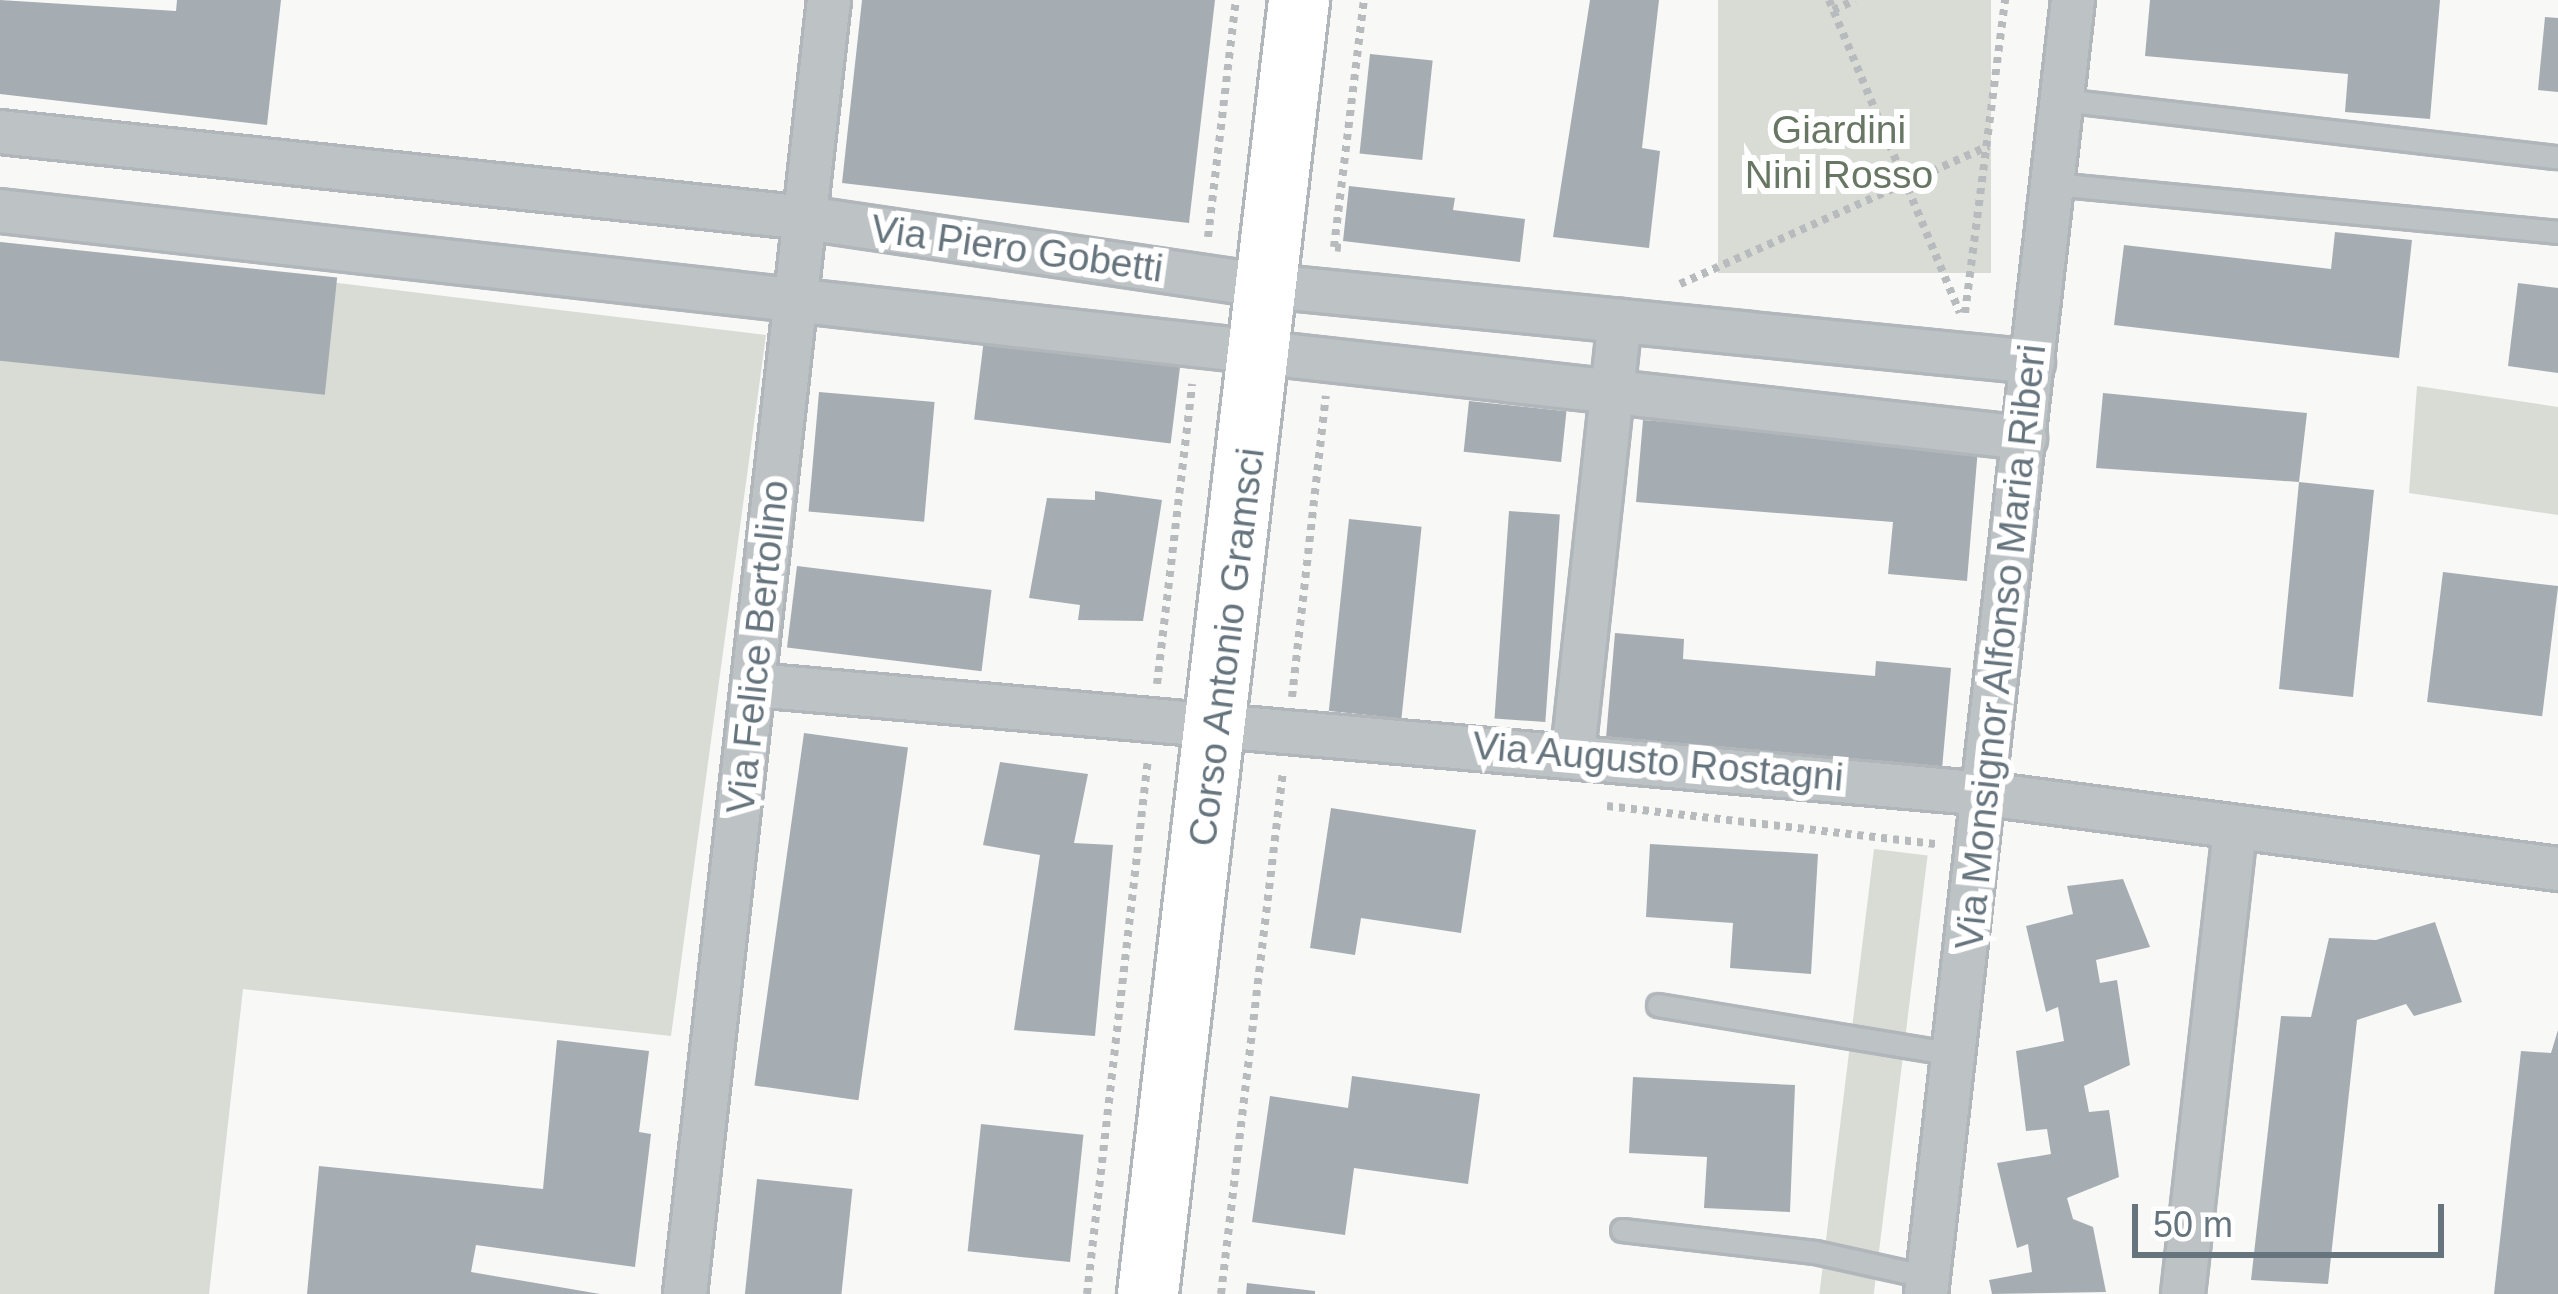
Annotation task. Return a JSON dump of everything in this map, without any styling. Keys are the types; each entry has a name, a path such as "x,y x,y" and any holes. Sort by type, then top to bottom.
{"main road":[{"name":"Corso Antonio Gramsci","path":"1148,1294 1219,726 1299,0"}],"street":[{"name":"Via Felice Bertolino","path":"685,1294 830,0"},
{"name":"Via Monsignor Alfonso Maria Riberi","path":"1927,1286 2073,0"},
{"name":"Via Piero Gobetti","path":"0,133 806,218 1269,286 2033,362"},
{"name":"Via Piero Gobetti","path":"0,211 796,302 1613,386 2025,438"},
{"path":"1574,752 1620,321"},
{"name":"Via Augusto Rostagni","path":"755,685 1574,752 1986,794 2235,834 2558,869"},
{"path":"2183,1294 2235,834"}],"lane":[{"path":"2062,100 2558,157"},
{"path":"2053,184 2558,232"},
{"path":"1658,1005 1953,1054"},
{"path":"1622,1230 1815,1252 1927,1286"}],"path":[{"path":"1204,276 1236,0"},
{"path":"1364,0 1334,247 1366,250"},
{"path":"1855,0 1831,5 1960,313"},
{"path":"1936,310 1970,314 2006,0"},
{"path":"1679,284 1989,146"},
{"path":"1657,282 1702,287"},
{"path":"1087,1294 1197,341"}],"green space":[{"name":"Giardini Nini Rosso","path":"1718,0 1991,0 1991,273 1718,273"},
{"path":"0,242 766,335 671,1036 243,989 209,1294 0,1294"},
{"path":"2417,386 2558,407 2558,515 2409,493"},
{"path":"1874,849 1928,856 1874,1294 1819,1294"}],"building":[{"path":"0,0 176,11 177,0 281,0 267,125 0,94"},
{"path":"862,0 1215,0 1189,223 842,183"},
{"path":"1590,0 1659,0 1642,148 1660,151 1649,248 1553,237"},
{"path":"2150,0 2440,0 2430,119 2345,112 2348,74 2145,56"},
{"path":"2545,17 2558,18 2558,92 2538,90"},
{"path":"1370,54 1433,61 1422,160 1360,153"},
{"path":"1349,186 1455,198 1453,210 1525,219 1520,262 1343,241"},
{"path":"2335,232 2412,240 2399,358 2114,325 2124,245 2331,269"},
{"path":"0,242 337,277 325,395 0,361"},
{"path":"2518,283 2558,288 2558,373 2508,366"},
{"path":"984,339 1181,363 1171,444 974,419"},
{"path":"819,392 935,402 924,522 809,512"},
{"path":"2103,393 2307,413 2299,482 2096,468"},
{"path":"1469,401 1566,411 1561,462 1464,452"},
{"path":"1643,420 1978,448 1967,581 1888,574 1893,522 1636,502"},
{"path":"2299,482 2374,490 2353,697 2279,689"},
{"path":"1095,491 1162,500 1143,621 1078,620 1080,605 1029,598 1047,498 1095,500"},
{"path":"1509,511 1560,515 1545,722 1494,718"},
{"path":"1349,519 1422,527 1401,719 1329,711"},
{"path":"797,566 992,590 982,671 787,647"},
{"path":"2443,572 2558,586 2542,716 2427,702"},
{"path":"1615,633 1684,639 1683,659 1875,676 1876,661 1951,668 1942,769 1606,738"},
{"path":"804,733 908,748 858,1100 754,1086"},
{"path":"1000,762 1088,774 1074,843 1113,845 1095,1036 1014,1030 1040,855 983,845"},
{"path":"1331,808 1476,830 1461,933 1361,918 1355,955 1310,948"},
{"path":"1650,844 1818,854 1811,974 1730,968 1733,923 1646,917"},
{"path":"2123,879 2150,947 2096,960 2100,983 2117,980 2130,1065 2084,1086 2089,1112 2109,1110 2119,1177 2067,1198 2073,1219 2093,1227 2106,1292 1992,1294 1989,1280 2032,1272 2028,1244 2017,1248 1997,1163 2051,1154 2047,1129 2026,1131 2016,1051 2064,1041 2058,1007 2046,1012 2026,926 2073,914 2067,886"},
{"path":"2435,922 2462,1002 2414,1016 2406,1004 2357,1020 2328,1284 2251,1280 2281,1016 2311,1017 2329,938 2376,940"},
{"path":"2558,1030 2558,1294 2494,1294 2521,1051 2551,1053"},
{"path":"557,1040 649,1051 639,1132 651,1134 635,1267 476,1245 471,1272 600,1294 307,1294 319,1166 543,1189"},
{"path":"1352,1076 1480,1094 1468,1184 1354,1168 1345,1235 1252,1222 1270,1096 1348,1108"},
{"path":"1633,1077 1795,1085 1790,1212 1704,1208 1707,1157 1629,1153"},
{"path":"981,1124 1083,1135 1070,1262 968,1251"},
{"path":"757,1179 852,1189 841,1294 745,1294"},
{"path":"1247,1283 1315,1291 1315,1294 1246,1294"}]}
